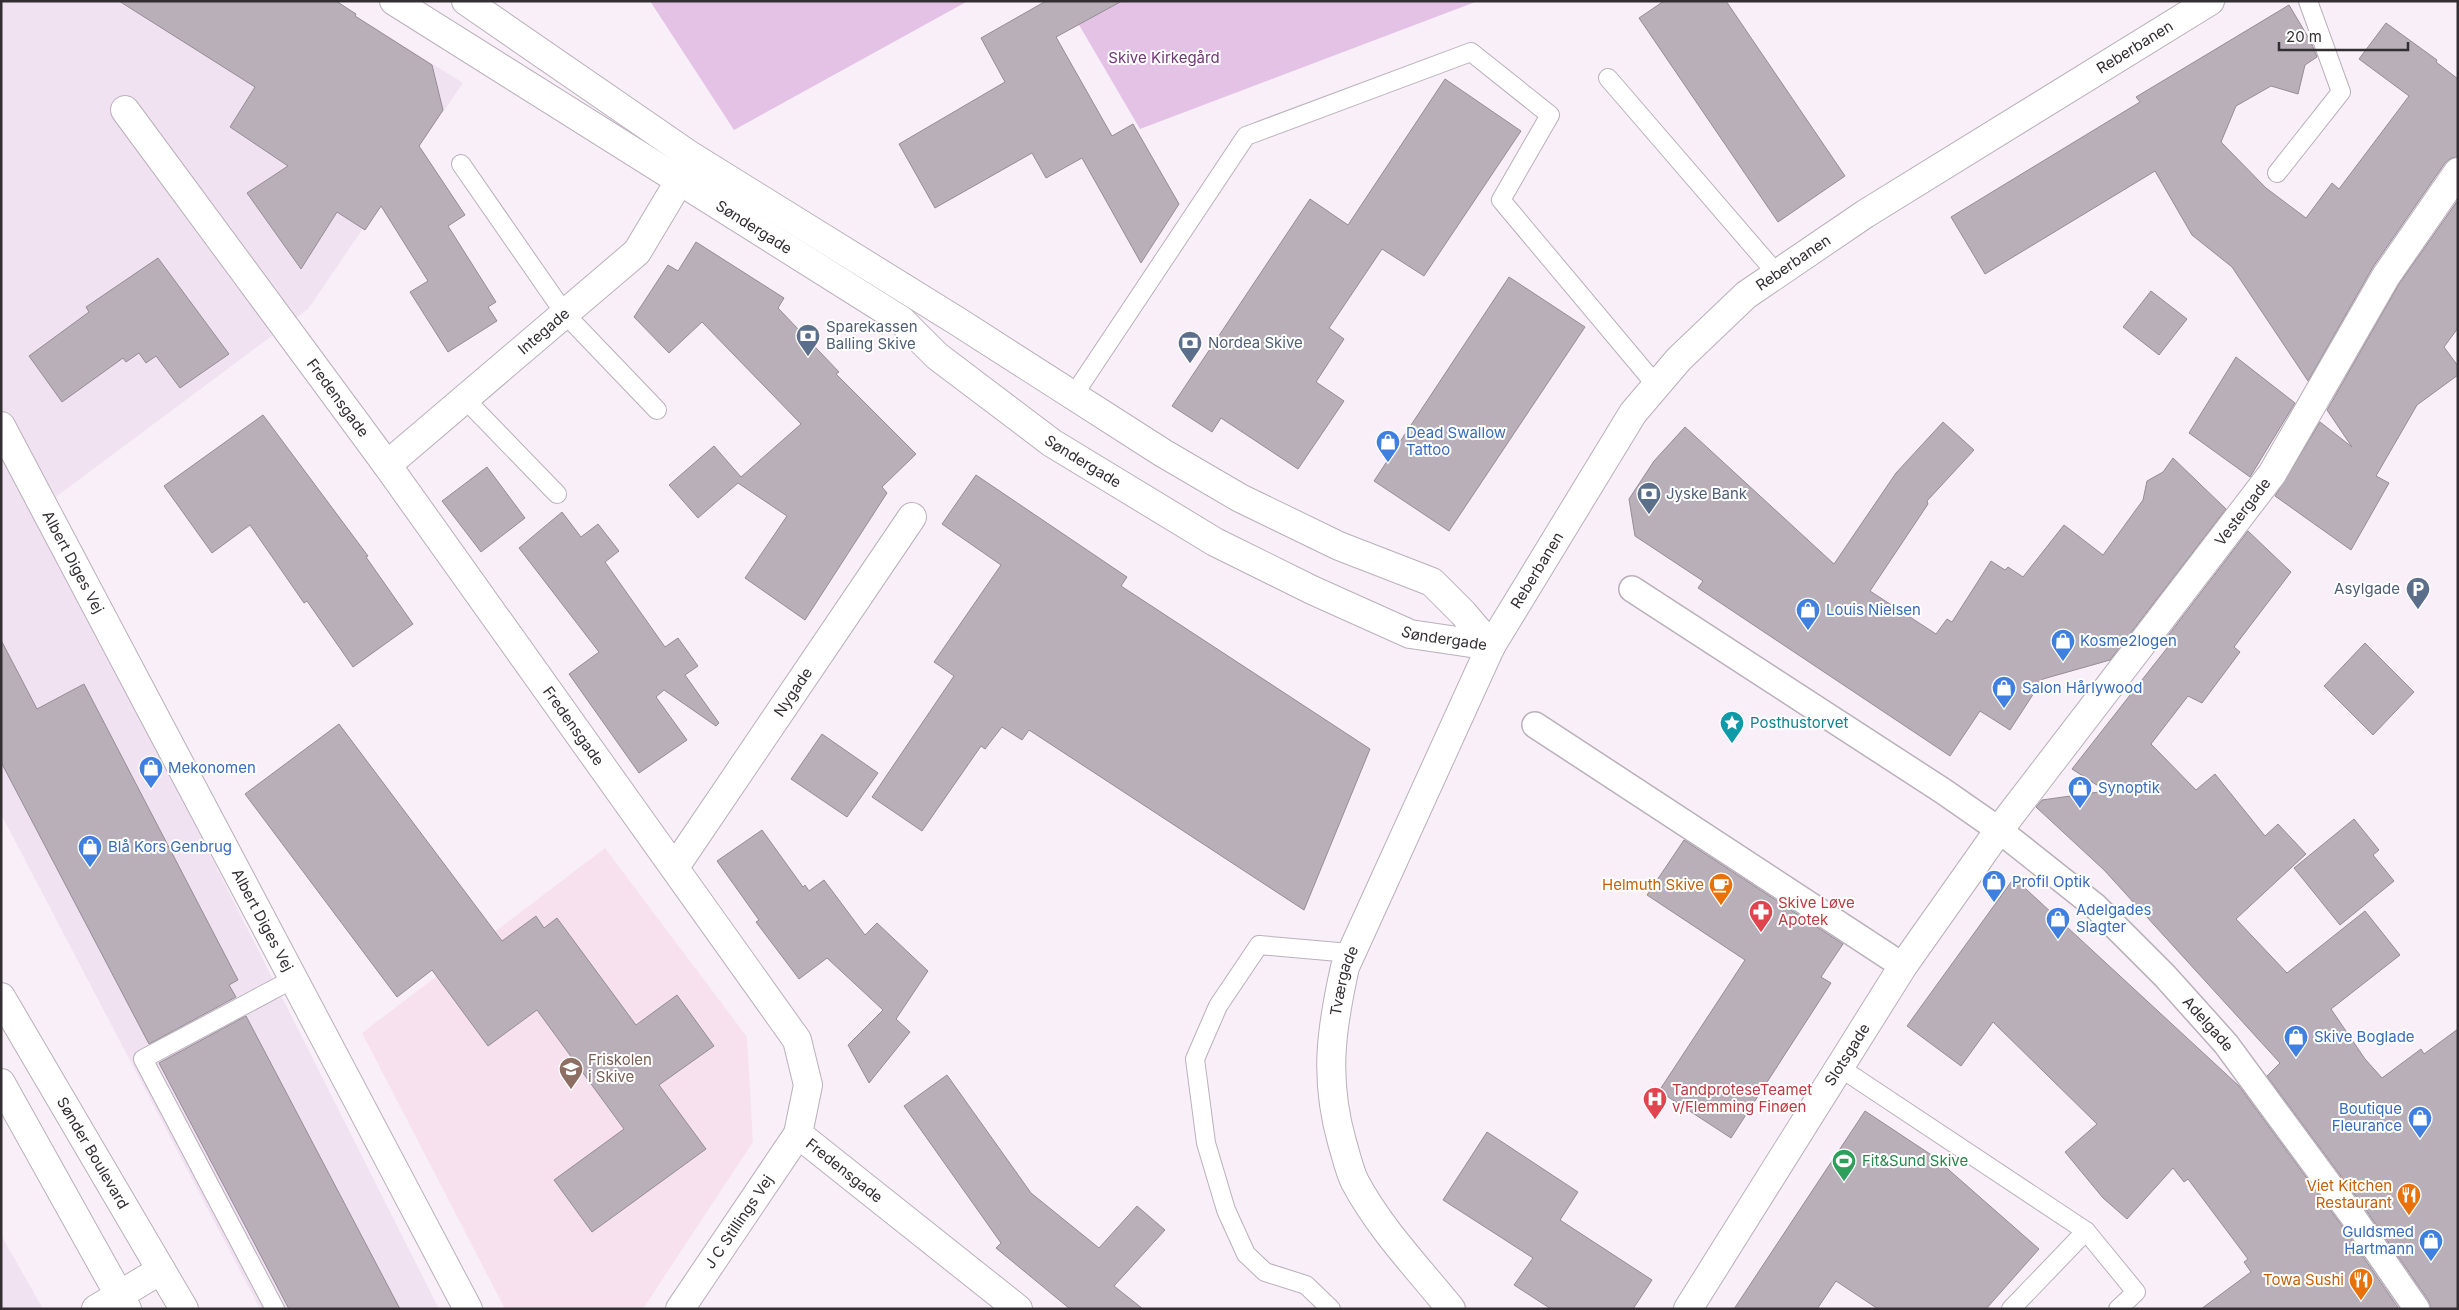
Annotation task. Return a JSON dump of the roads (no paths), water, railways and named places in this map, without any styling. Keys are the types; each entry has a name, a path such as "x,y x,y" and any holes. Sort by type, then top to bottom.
{"street":[{"name":"Søndergade","path":"394,1 901,320 937,356 1052,443 1200,534 1312,590 1410,634 1491,646"},
{"name":"Søndergade","path":"466,1 691,156 957,321 1163,453 1240,498 1339,546 1432,582 1463,613 1491,646"},
{"name":"Reberbanen","path":"1491,646 1628,421 1656,385 1746,294 1865,214 2210,1"},
{"name":"Fredensgade","path":"125,110 387,465 797,1040 808,1085 798,1134 1018,1309"},
{"name":"Vestergade","path":"1999,830 2272,474 2386,276 2458,172"},
{"name":"Integade","path":"387,465 637,252 680,180"},
{"name":"Albert Diges Vej","path":"1,426 468,1309"},
{"name":"Nygade","path":"675,867 912,517"},
{"name":"Adelgade","path":"1632,589 1943,791 1999,830 2095,906 2165,976 2226,1044 2354,1218 2417,1309"},
{"name":"Tværgade","path":"1451,1309 1373,1212 1354,1180 1333,1105 1330,1071 1334,1015 1350,953 1491,646"},
{"path":"1535,725 1902,966"},
{"name":"Slotsgade","path":"1688,1309 1902,966 1999,830"},
{"name":"Sønder Boulevard","path":"1,997 184,1309"},
{"path":"1,1083 123,1302"},
{"name":"J C Stillings Vej","path":"680,1309 798,1134"},
{"path":"96,1309 123,1302 161,1270"}],"lane":[{"path":"2277,173 2341,92 2308,1"},
{"path":"1073,396 1246,136 1471,52 1550,114 1501,200 1656,385"},
{"path":"1608,78 1777,274"},
{"path":"460,164 565,314 657,410"},
{"path":"465,399 557,494"},
{"path":"1331,1309 1306,1285 1265,1272 1246,1254 1226,1210 1206,1143 1195,1059 1218,1006 1259,945 1350,953"},
{"path":"275,1309 143,1059 293,979"},
{"path":"1839,1067 2086,1231 2136,1292 2118,1309"},
{"path":"2011,1309 2086,1231"}],"place":[{"name":"Sparekassen Balling Skive","path":"808,357"},
{"name":"Nordea Skive","path":"1190,364"},
{"name":"Dead Swallow Tattoo","path":"1388,463"},
{"name":"Jyske Bank","path":"1649,515"},
{"name":"Asylgade","path":"2418,610"},
{"name":"Louis Nielsen","path":"1808,631"},
{"name":"Kosme2logen","path":"2063,662"},
{"name":"Salon Hårlywood","path":"2004,709"},
{"name":"Posthustorvet","path":"1732,744"},
{"name":"Mekonomen","path":"151,789"},
{"name":"Synoptik","path":"2080,809"},
{"name":"Blå Kors Genbrug","path":"90,868"},
{"name":"Profil Optik","path":"1994,903"},
{"name":"Helmuth Skive","path":"1721,906"},
{"name":"Skive Løve Apotek","path":"1761,933"},
{"name":"Adelgades Slagter","path":"2058,940"},
{"name":"Skive Boglade","path":"2296,1058"},
{"name":"Friskolen i Skive","path":"571,1090"},
{"name":"TandproteseTeamet v/Flemming Finøen","path":"1655,1120"},
{"name":"Boutique Fleurance","path":"2420,1139"},
{"name":"Fit&Sund Skive","path":"1844,1182"},
{"name":"Viet Kitchen Restaurant","path":"2409,1216"},
{"name":"Guldsmed Hartmann","path":"2431,1262"},
{"name":"Towa Sushi","path":"2361,1301"}],"park label":[{"name":"Skive Kirkegård","path":"1164,58"}]}
